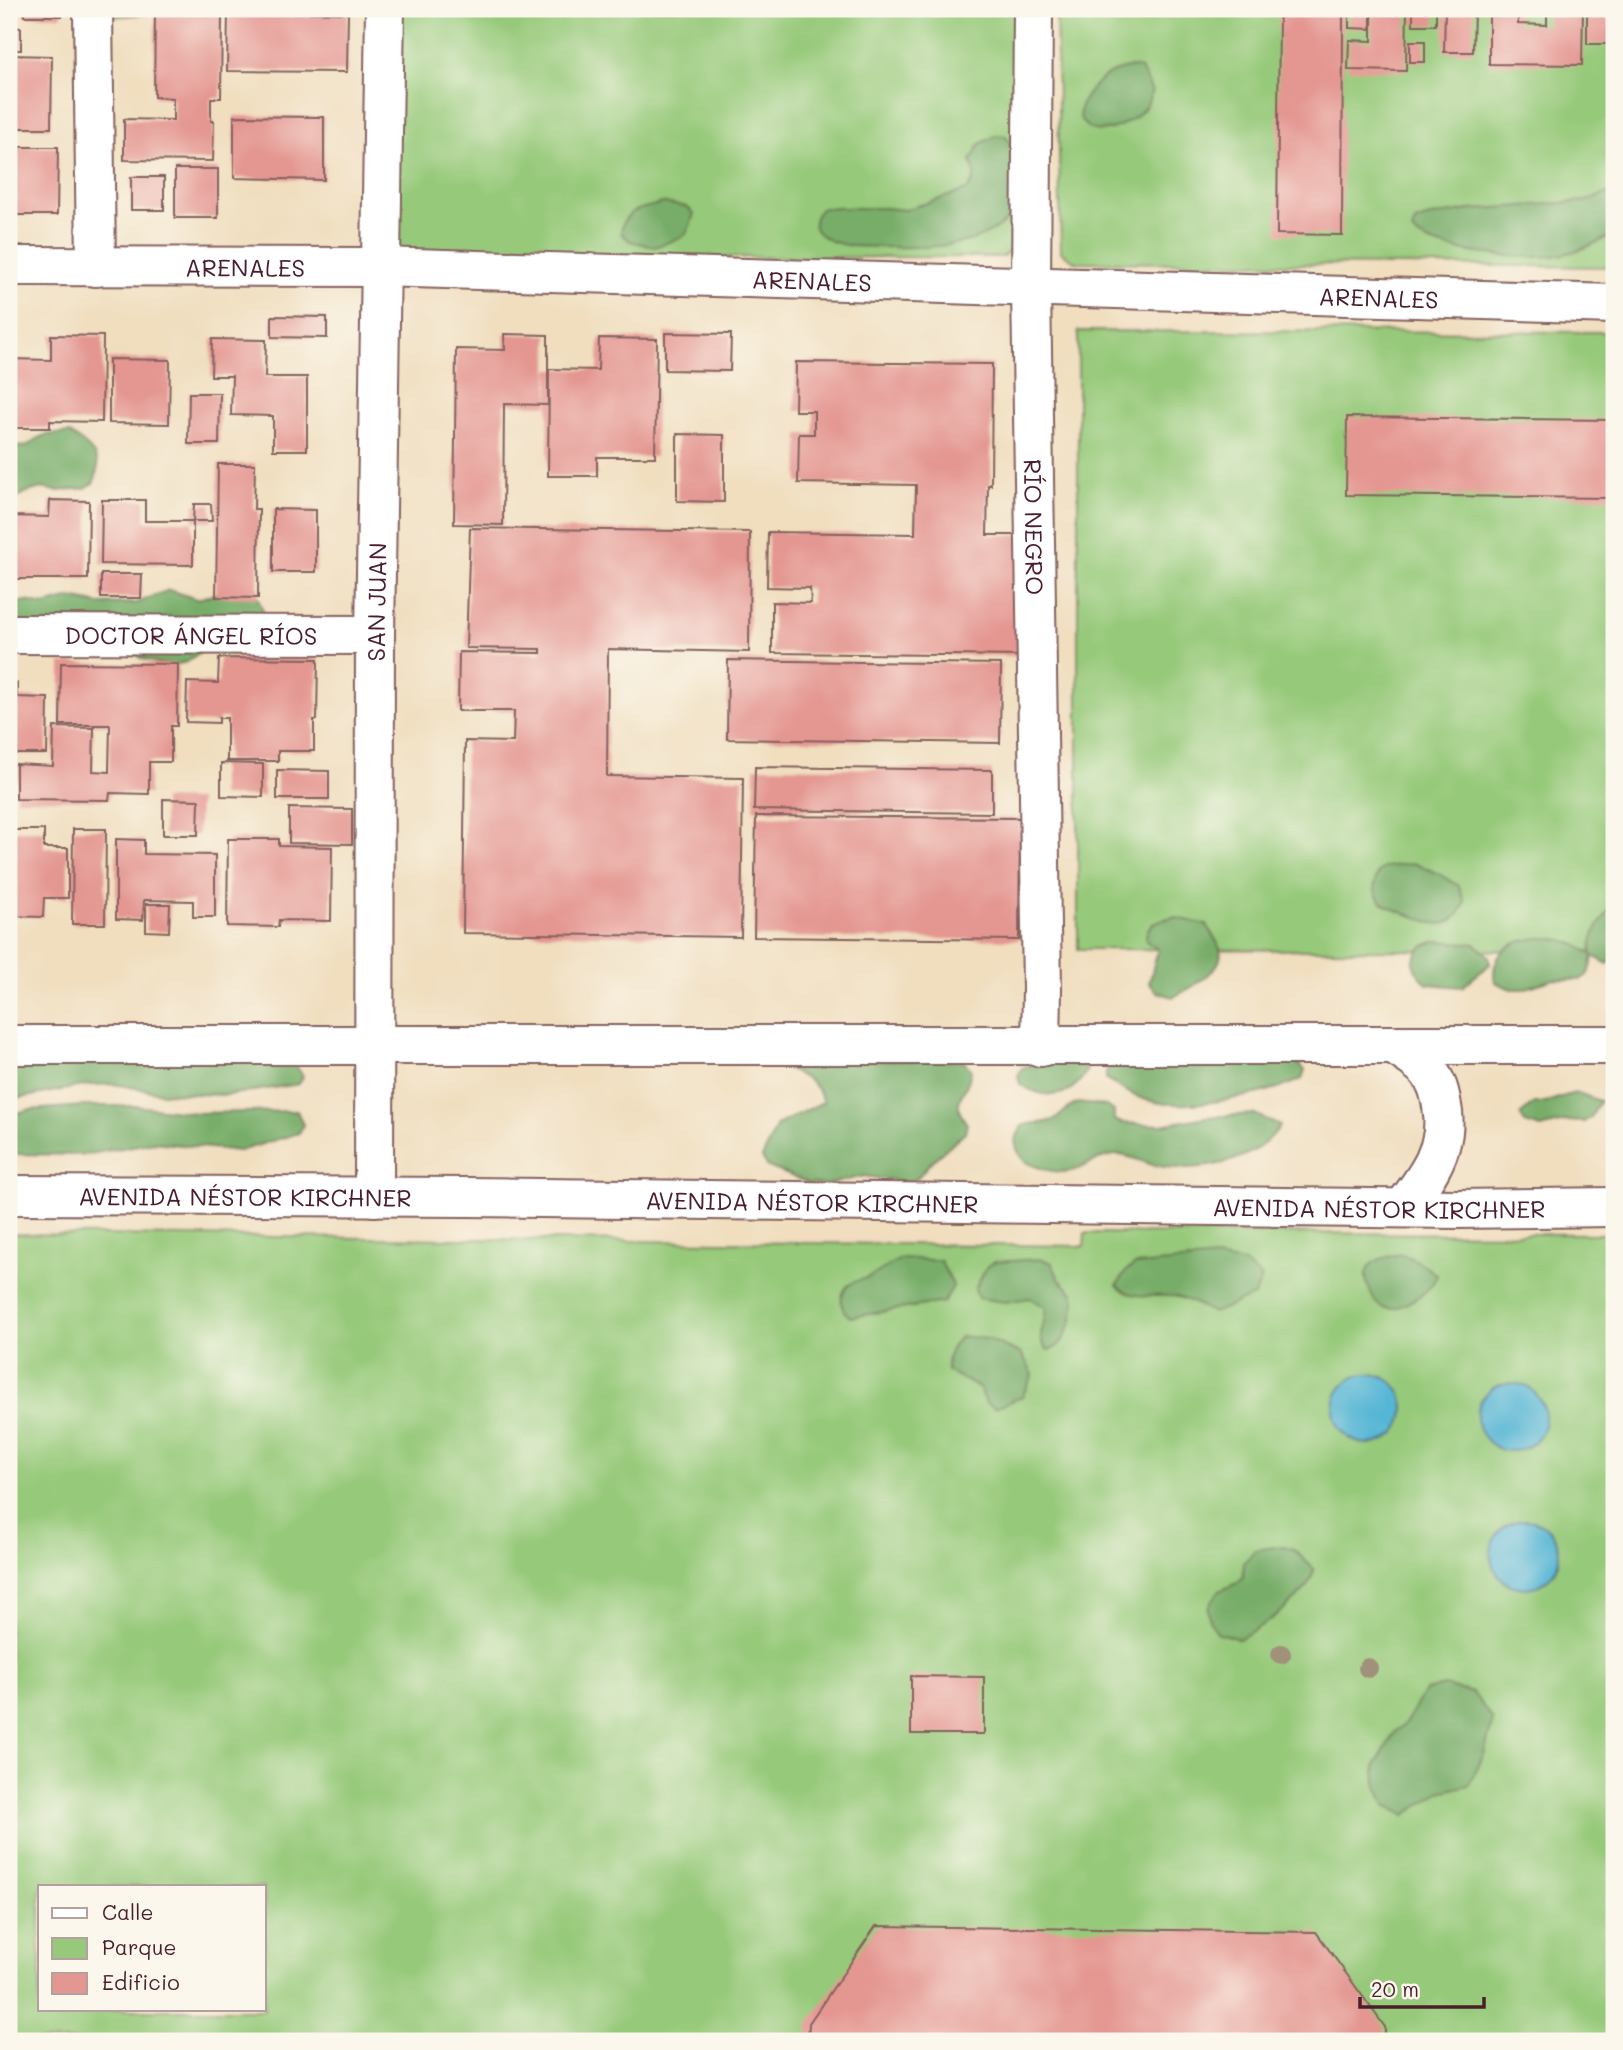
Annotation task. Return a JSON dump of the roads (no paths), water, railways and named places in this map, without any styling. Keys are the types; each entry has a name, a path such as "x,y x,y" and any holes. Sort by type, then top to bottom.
{"street":[{"path":"93,9 96,267"},
{"name":"SAN JUAN","path":"374,1197 374,635 386,9"},
{"name":"RÍO NEGRO","path":"1033,9 1031,287 1042,948 1041,1047"},
{"name":"ARENALES","path":"9,266 380,267 1614,304"},
{"name":"DOCTOR ÁNGEL RÍOS","path":"9,634 374,635"},
{"path":"9,1045 1614,1045"},
{"path":"1393,1045 1418,1061 1430,1073 1440,1091 1446,1125 1432,1167 1403,1208"},
{"name":"AVENIDA NÉSTOR KIRCHNER","path":"9,1195 1403,1208 1614,1207"}],"water":[{"path":"1369,1374 1388,1380 1398,1390 1404,1409 1398,1428 1388,1438 1369,1444 1350,1438 1340,1428 1334,1409 1340,1390 1350,1380"},
{"path":"1504,1383 1518,1383 1530,1388 1540,1398 1545,1417 1540,1436 1530,1446 1518,1451 1504,1451 1492,1446 1482,1436 1477,1424 1477,1410 1482,1398 1492,1388"},
{"path":"1518,1520 1532,1520 1544,1525 1554,1535 1559,1554 1554,1573 1544,1583 1532,1588 1518,1588 1506,1583 1496,1573 1491,1561 1491,1547 1496,1535 1506,1525"}]}
